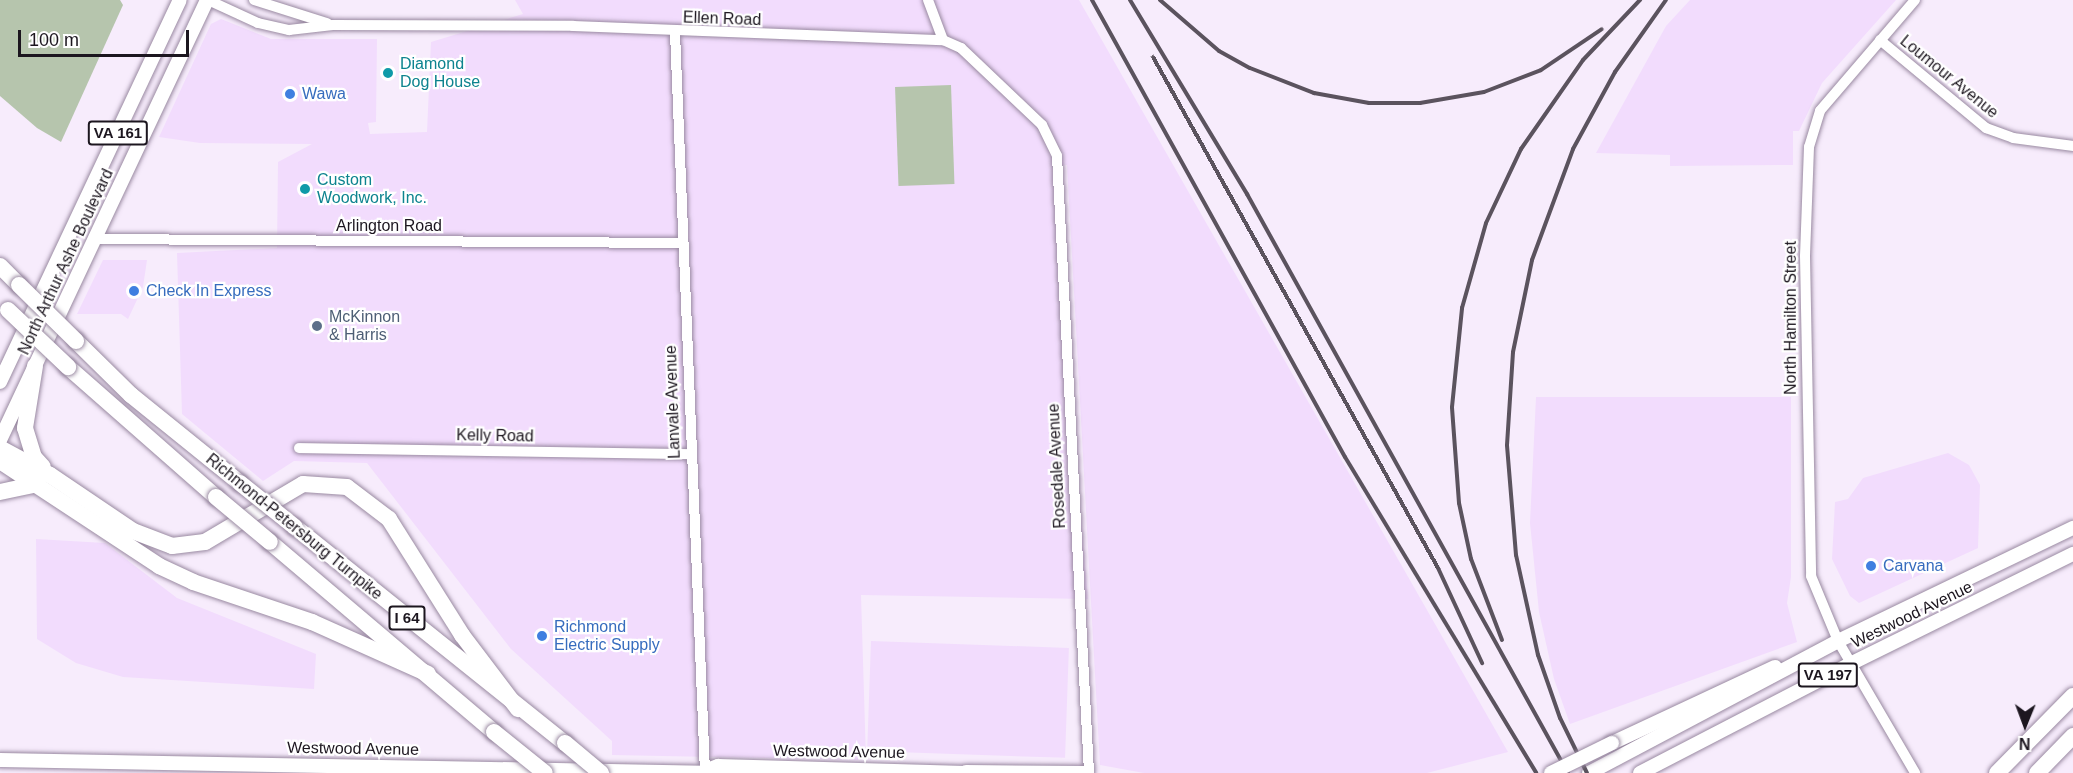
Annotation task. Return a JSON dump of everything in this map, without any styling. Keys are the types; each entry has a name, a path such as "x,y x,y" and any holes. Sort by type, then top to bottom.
{"highway":[{"name":"Richmond-Petersburg Turnpike","path":"0,266 131,394 518,709 601,773"},
{"name":"Richmond-Petersburg Turnpike","path":"4,306 68,367 216,497 545,773"},
{"path":"34,366 27,404 27,441 44,479"},
{"path":"0,448 159,566 193,582 330,629 428,674"},
{"path":"0,460 44,479 138,534 160,544 183,547 205,542 303,484 347,487 389,519 462,635 518,709"},
{"path":"0,492 44,479"},
{"path":"1997,773 2073,696"},
{"path":"2037,773 2073,736"}],"main road":[{"name":"North Arthur Ashe Boulevard","path":"0,382 180,0"},
{"name":"North Arthur Ashe Boulevard","path":"0,440 207,0"},
{"path":"94,239 87,220 114,157 125,117"},
{"name":"Westwood Avenue","path":"1589,773 1838,641 2073,528"},
{"name":"Westwood Avenue","path":"1640,773 1850,664 2073,554"},
{"name":"Westwood Avenue","path":"1551,773 1748,677 1819,651"},
{"name":"Westwood Avenue","path":"0,760 248,768 709,772 718,766 969,773 1084,773"}],"street":[{"name":"Ellen Road","path":"207,0 278,29 299,30 333,25 573,26 675,32 943,40 962,48 1034,117 1048,133 1057,156"},
{"name":"Ellen Road","path":"254,0 333,25"},
{"path":"928,0 943,40"},
{"name":"North Hamilton Street","path":"1915,0 1820,111 1809,147 1806,186 1808,554 1813,585 1850,664 1915,773"},
{"name":"Lanvale Avenue","path":"675,32 690,454 709,772"},
{"name":"Loumour Avenue","path":"1880,40 1986,128 2013,138 2073,146"},
{"name":"Rosedale Avenue","path":"1057,156 1089,773"},
{"name":"Arlington Road","path":"94,239 683,243"},
{"name":"Kelly Road","path":"299,448 690,454"}],"shaded area":[{"path":"515,0 1079,0 1508,752 1427,773 1144,773 1100,765 1067,165 1052,166 1088,599 861,595 866,760 612,755 612,741 511,649 367,463 294,461 263,481 182,414 177,253 277,248 278,162 312,144 200,143 159,137 211,24 221,19 271,39 377,39 376,122 368,123 370,134 427,132 431,42 523,14"},
{"path":"1690,0 1896,0 1822,83 1799,131 1793,131 1793,165 1670,166 1670,155 1596,153 1666,26"},
{"path":"103,260 147,260 143,287 128,319 121,314 77,314"},
{"path":"1536,397 1791,397 1791,577 1787,603 1797,642 1570,724 1554,679 1539,612 1530,523"},
{"path":"1948,453 1969,465 1980,485 1978,548 1859,603 1850,596 1832,559 1835,502 1848,499 1863,478"},
{"path":"36,539 105,543 177,598 316,654 314,689 123,677 76,663 37,639"},
{"path":"871,641 1069,648 1065,758 867,751"}],"green space":[{"path":"0,0 120,0 123,5 61,142 37,128 0,96"},
{"path":"951,85 954,184 898,186 895,87"}],"railway":[{"path":"1092,0 1345,457 1536,773"},
{"path":"1130,0 1247,194 1568,773"},
{"path":"1160,0 1219,51 1250,68 1314,93 1369,103 1420,103 1484,92 1541,70 1602,29"},
{"path":"1502,640 1471,559 1459,503 1452,407 1462,308 1486,223 1521,149 1583,60 1640,0"},
{"path":"1587,773 1560,718 1538,655 1516,555 1507,445 1513,352 1532,260 1573,149 1615,72 1666,0"},
{"path":"1153,57 1438,568 1482,663"}],"place":[{"name":"Diamond Dog House","path":"388,73"},
{"name":"Wawa","path":"290,94"},
{"name":"Custom Woodwork, Inc.","path":"305,189"},
{"name":"Check In Express","path":"134,291"},
{"name":"McKinnon & Harris","path":"317,326"},
{"name":"Carvana","path":"1871,566"},
{"name":"Richmond Electric Supply","path":"542,636"}]}
